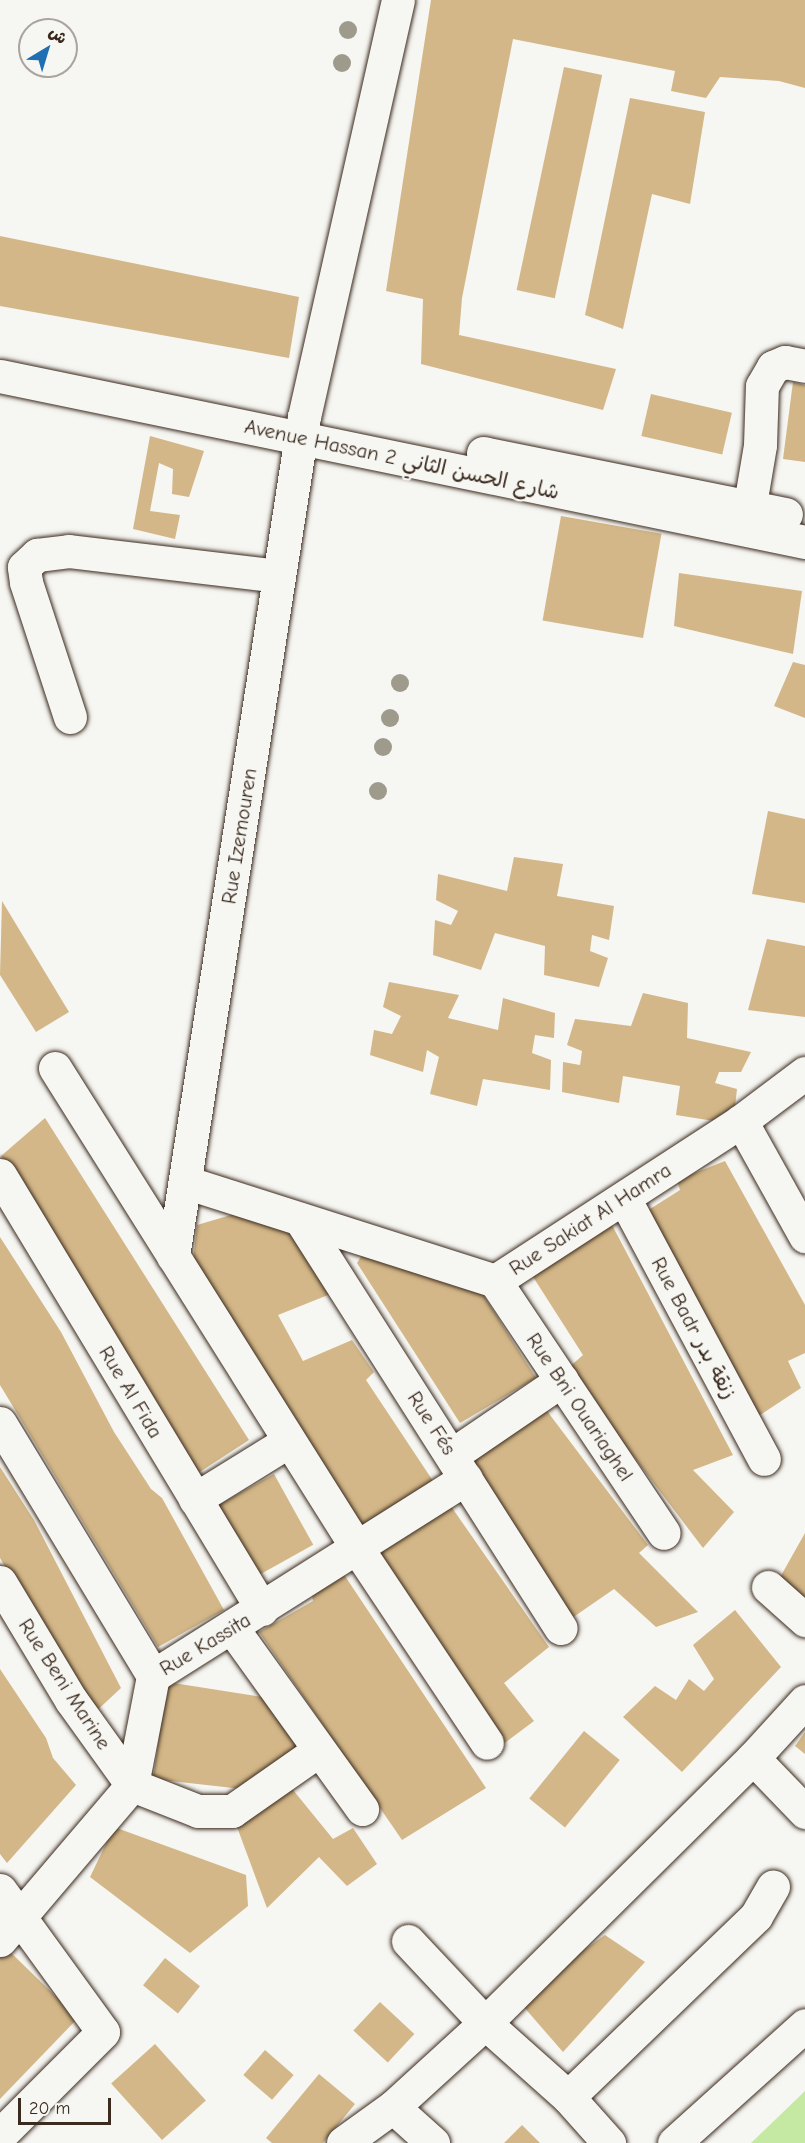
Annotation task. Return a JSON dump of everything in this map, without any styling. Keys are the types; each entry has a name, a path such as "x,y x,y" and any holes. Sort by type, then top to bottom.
{"street":[{"name":"Rue Izemouren","path":"174,1256 302,427 398,0"},
{"name":"Avenue Hassan 2 شارع الحسن الثاني","path":"0,355 302,427 549,478 748,518 805,518"},
{"path":"748,518 760,445 762,386 773,367 785,362 805,366"},
{"name":"Avenue Hassan 2 شارع الحسن الثاني","path":"0,376 302,427"},
{"name":"Avenue Hassan 2 شارع الحسن الثاني","path":"748,518 805,542"},
{"path":"70,717 26,582 24,567 37,555 69,551 279,576"},
{"path":"55,1068 357,1548 487,1743"},
{"name":"Rue Sakiat Al Hamra","path":"184,1182 495,1281 741,1121 805,1074"},
{"path":"741,1121 805,1236"},
{"name":"Rue Al Fida","path":"0,1175 262,1609"},
{"name":"Rue Badr زنقة بدر","path":"624,1198 764,1459"},
{"name":"Rue Fés","path":"300,1219 561,1628"},
{"name":"Rue Bni Ouariaghel","path":"495,1281 664,1533"},
{"name":"Rue Kassita","path":"10,1930 132,1785 153,1676 357,1548 562,1380"},
{"path":"0,1423 153,1676"},
{"path":"195,1499 289,1441"},
{"name":"Rue Beni Marine","path":"0,1582 71,1700 132,1785"},
{"path":"768,1587 805,1620"},
{"path":"232,1628 362,1809"},
{"path":"343,2143 393,2107 485,2023 753,1758 805,1701"},
{"path":"132,1785 198,1810 232,1811 320,1750"},
{"path":"753,1758 805,1812"},
{"path":"568,2097 756,1916 773,1886"},
{"path":"0,1890 10,1930 103,2032 0,2135"},
{"path":"408,1941 485,2023 568,2097 609,2143"},
{"path":"674,2143 805,2025"},
{"path":"393,2107 433,2143"}],"green space":[{"path":"805,2091 805,2143 751,2143"}],"building":[{"path":"431,0 805,0 805,88 779,81 720,77 706,98 671,91 675,71 513,39 462,298 459,335 616,369 603,410 421,364 423,299 386,291"},
{"path":"564,67 602,75 555,298 517,290"},
{"path":"630,98 705,112 690,204 652,194 623,329 585,315"},
{"path":"0,236 299,297 289,358 0,306"},
{"path":"793,382 805,385 805,462 783,459"},
{"path":"651,394 732,413 722,455 641,436"},
{"path":"150,436 204,451 189,497 172,494 173,469 159,463 150,511 180,515 175,539 133,529"},
{"path":"561,516 661,534 643,638 543,620"},
{"path":"679,573 802,591 793,654 674,626"},
{"path":"793,662 805,665 805,718 774,706"},
{"path":"768,811 805,819 805,903 752,894"},
{"path":"514,857 563,864 557,896 614,906 609,940 592,935 590,951 608,958 599,987 544,975 545,946 495,933 481,970 433,955 435,920 451,925 458,911 436,900 438,874 507,891"},
{"path":"2,901 69,1012 36,1032 0,975"},
{"path":"767,939 805,946 805,1017 748,1010"},
{"path":"389,982 459,995 448,1018 498,1030 503,998 555,1013 554,1038 535,1035 532,1053 551,1060 550,1090 483,1079 477,1106 430,1094 439,1057 427,1050 423,1072 370,1055 374,1030 392,1034 401,1016 383,1007"},
{"path":"643,993 688,1003 687,1038 751,1052 741,1072 719,1072 715,1083 737,1089 733,1124 676,1115 680,1086 623,1076 619,1103 562,1092 563,1062 580,1065 582,1051 567,1045 575,1019 631,1026"},
{"path":"45,1118 249,1440 192,1477 1,1156"},
{"path":"725,1161 805,1305 805,1353 788,1361 801,1388 748,1423 639,1216 680,1190 677,1180"},
{"path":"248,1210 287,1220 333,1293 278,1315 303,1361 352,1340 374,1372 366,1380 437,1487 360,1537 192,1271 197,1225"},
{"path":"612,1225 733,1455 693,1470 734,1512 703,1548 567,1369 583,1355 528,1269"},
{"path":"0,1237 61,1332 114,1432 151,1489 162,1498 224,1610 158,1647 0,1385"},
{"path":"365,1250 482,1293 536,1378 460,1423 357,1263"},
{"path":"544,1407 648,1545 639,1553 698,1612 656,1627 614,1589 572,1618 469,1462"},
{"path":"0,1467 34,1520 121,1688 91,1716 0,1558"},
{"path":"274,1474 313,1545 253,1578 214,1507"},
{"path":"448,1502 549,1647 504,1683 534,1721 498,1748 369,1556"},
{"path":"805,1533 805,1605 778,1581"},
{"path":"341,1570 486,1788 402,1840 259,1632 313,1601 311,1590"},
{"path":"735,1610 781,1667 682,1772 623,1717 655,1686 676,1700 689,1679 704,1691 714,1679 693,1645"},
{"path":"0,1669 46,1738 53,1758 76,1785 7,1863 0,1854"},
{"path":"167,1682 269,1698 302,1756 251,1790 153,1779"},
{"path":"584,1731 620,1760 565,1828 529,1799"},
{"path":"805,1732 805,1754 795,1746"},
{"path":"289,1785 333,1839 353,1828 377,1864 347,1886 319,1857 267,1908 237,1827"},
{"path":"114,1827 246,1875 248,1906 190,1953 90,1877"},
{"path":"605,1935 645,1962 563,2052 516,1998"},
{"path":"3,1945 78,2018 0,2099 0,1948"},
{"path":"165,1958 200,1986 178,2014 143,1985"},
{"path":"380,2002 414,2034 388,2063 353,2031"},
{"path":"155,2044 206,2100 162,2140 111,2083"},
{"path":"265,2050 294,2075 272,2100 243,2075"},
{"path":"319,2074 355,2104 323,2143 272,2143 266,2138"},
{"path":"522,2125 540,2143 504,2143"}]}
